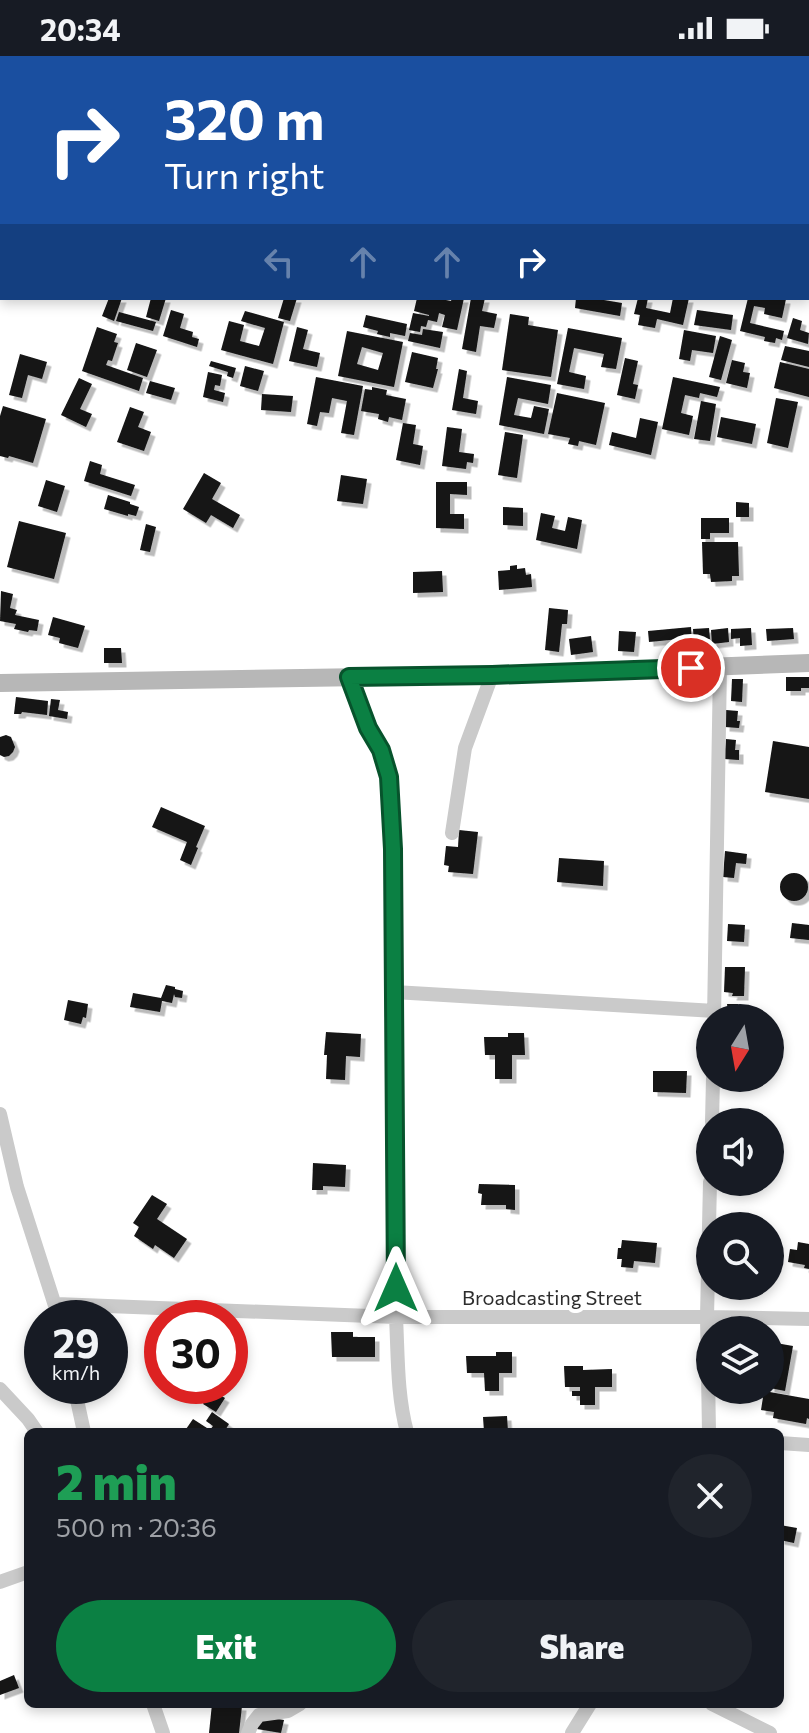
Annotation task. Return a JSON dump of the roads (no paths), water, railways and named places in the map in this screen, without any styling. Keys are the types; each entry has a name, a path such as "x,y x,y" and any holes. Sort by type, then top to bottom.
{"main road":[{"path":"0,683 492,675 809,663"}],"street":[{"path":"714,1004 720,667"},
{"path":"452,833 465,748 492,675"},
{"path":"349,677 368,728 381,750 389,777 393,849 396,1317 406,1428"},
{"path":"394,992 696,1013"},
{"path":"0,1114 17,1187 54,1300"},
{"path":"707,1316 710,1196"},
{"name":"Broadcasting Street","path":"128,1312 396,1317 696,1317"},
{"name":"Broadcasting Street","path":"784,1319 809,1319"},
{"path":"0,1389 34,1428"},
{"path":"78,1404 83,1428"},
{"path":"709,1404 709,1428"},
{"path":"784,1443 809,1445"},
{"path":"0,1582 24,1573"},
{"path":"154,1708 163,1733"},
{"path":"248,1733 259,1715 293,1708"},
{"path":"572,1733 588,1708"},
{"path":"720,1708 770,1733"}]}
